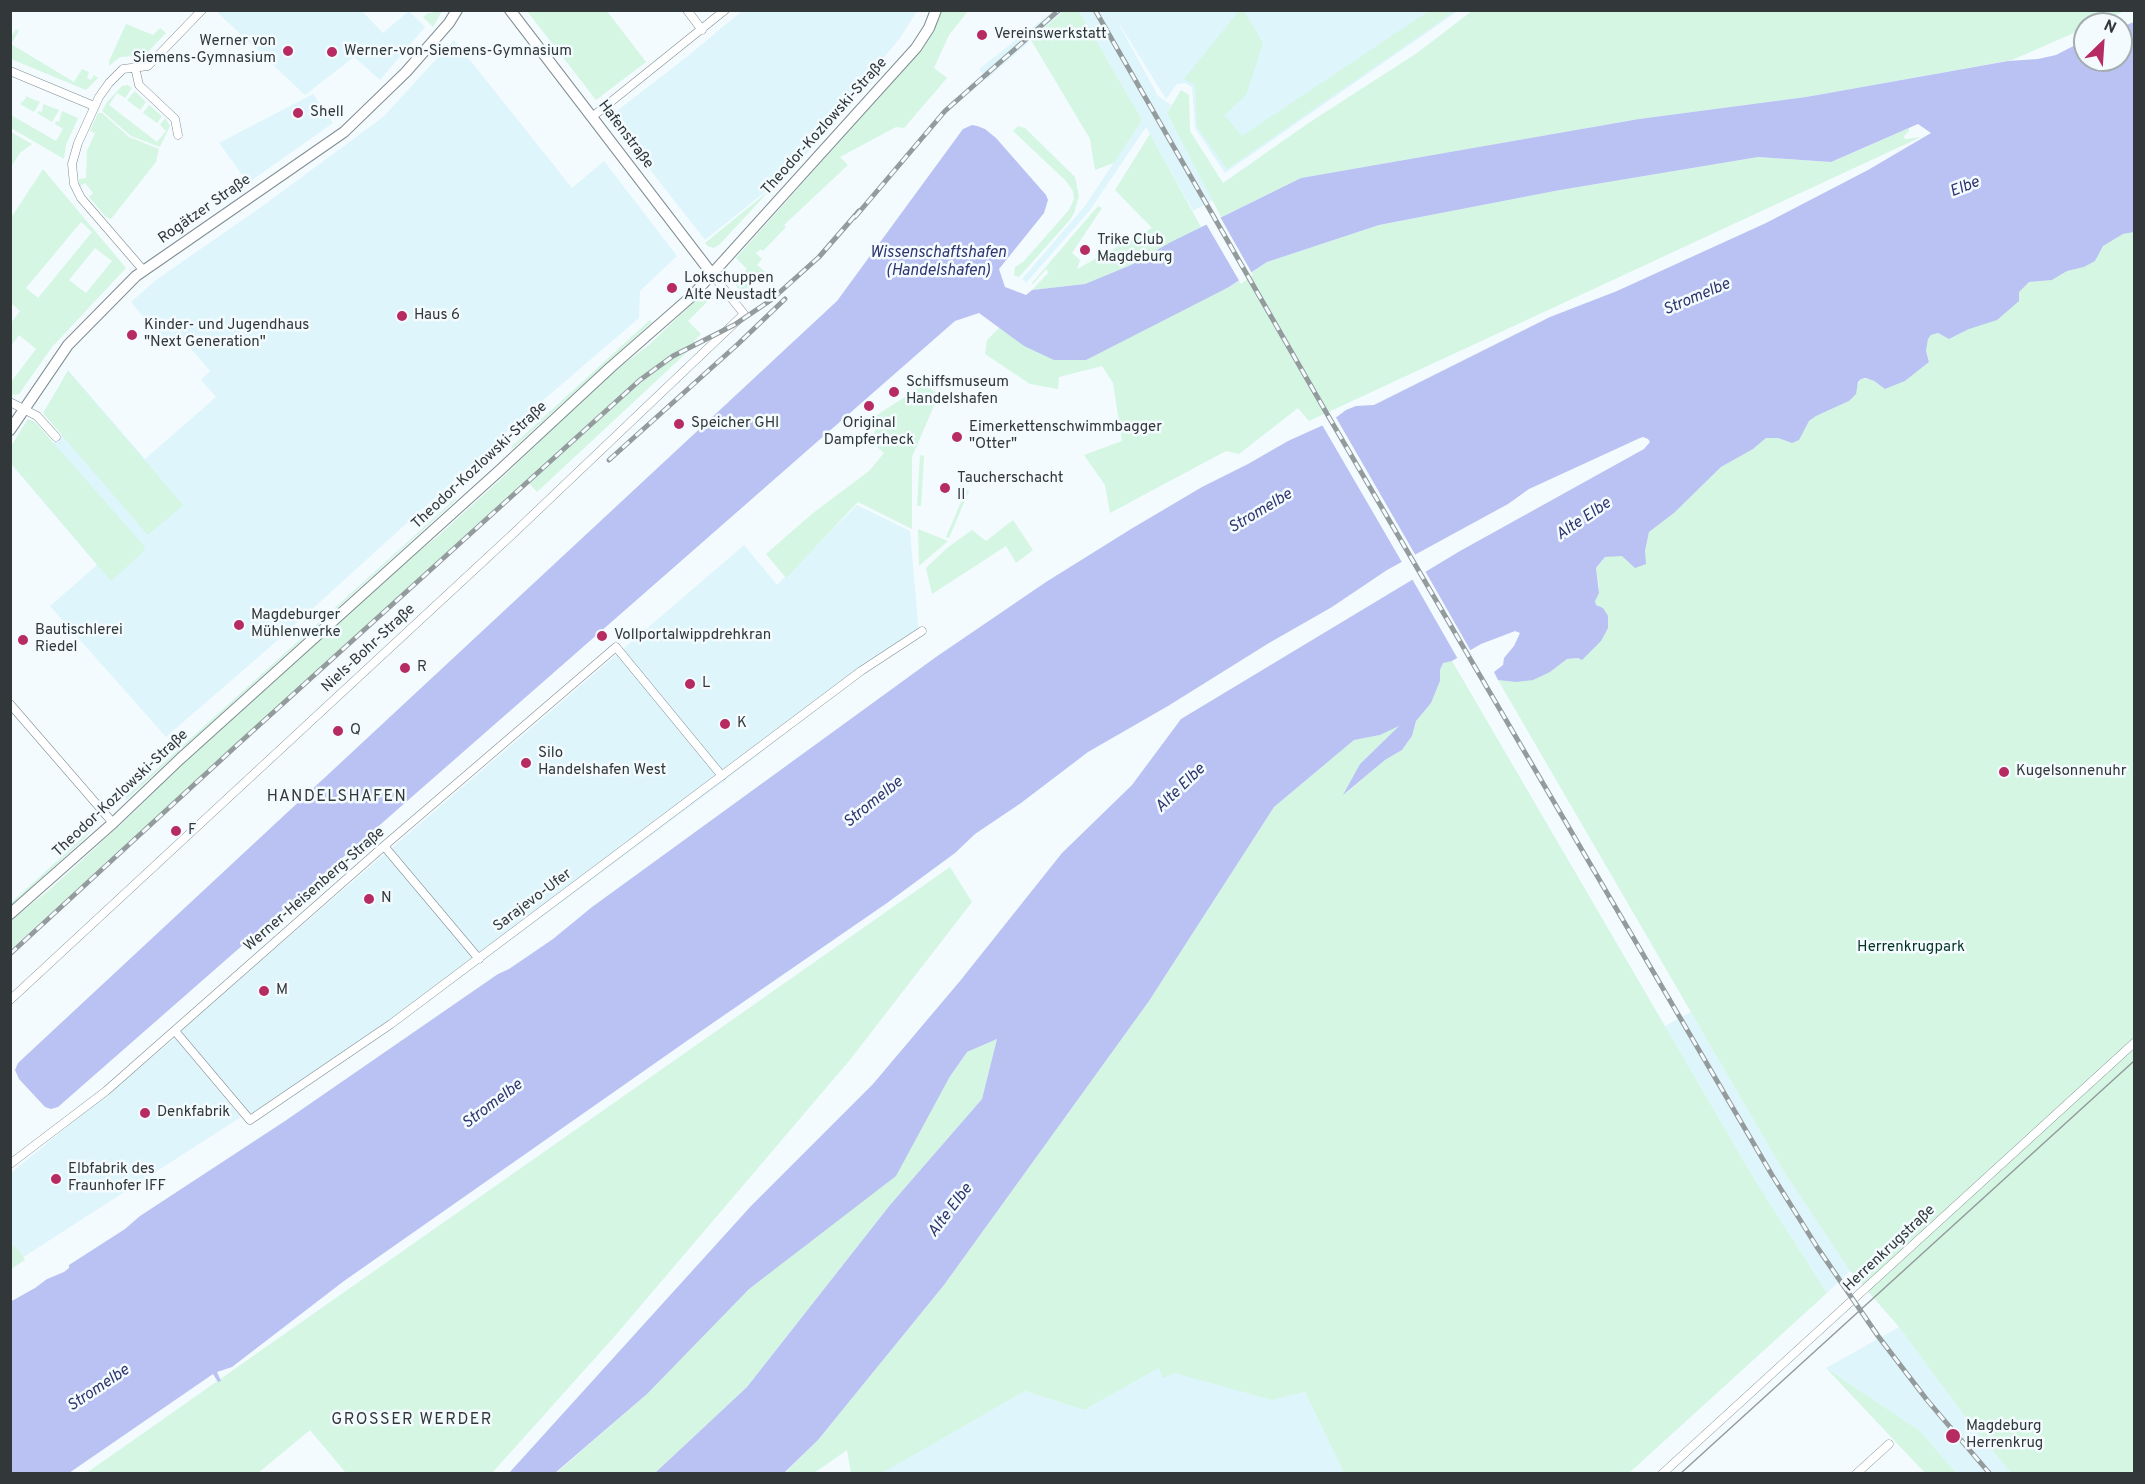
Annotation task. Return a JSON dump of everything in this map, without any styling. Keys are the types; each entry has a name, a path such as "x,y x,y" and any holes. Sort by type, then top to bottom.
{"main road":[{"name":"Rogätzer Straße","path":"438,35 449,10"},
{"name":"Rogätzer Straße","path":"10,430 68,345 136,276 344,132 406,72 457,10"},
{"name":"Theodor-Kozlowski-Straße","path":"10,914 113,823 180,759 499,471 594,382 692,296 916,48 929,28 936,10"},
{"name":"Hafenstraße","path":"512,12 712,274"}],"street":[{"path":"144,271 81,198 74,184 72,164 78,143 94,106 109,83 123,69 148,66 202,10"},
{"path":"687,10 702,30"},
{"path":"592,117 725,10"},
{"path":"135,68 139,85 175,119 178,135"},
{"path":"10,71 94,106"},
{"name":"Niels-Bohr-Straße","path":"10,1000 515,532 744,314 712,274"},
{"path":"10,402 37,416 56,437"},
{"name":"Sarajevo-Ufer","path":"176,1031 250,1120 391,1024 861,671 922,631"},
{"name":"Werner-Heisenberg-Straße","path":"10,1164 88,1106 176,1031 384,846 616,647 722,776"},
{"path":"10,704 113,823"},
{"path":"384,846 479,959"},
{"name":"Herrenkrugstraße","path":"1662,1473 2134,1043"},
{"path":"1856,1473 1889,1444"}],"shaded area":[{"path":"743,10 917,11 900,38 795,168 705,240 609,117"},
{"name":"Werner-von-Siemens-Gymnasium","path":"221,11 362,11 383,33 409,11 425,27 380,80 354,57 305,95 218,13"},
{"path":"1053,11 1064,11 987,79 979,69"},
{"path":"1079,11 1458,11 1225,173 1195,128 1192,87 1185,83 1177,84 1166,99 1115,17 1158,96 1171,105 1167,113 1213,200 1193,211 1146,127 1090,210 1026,283 1022,279 1085,206 1142,120"},
{"path":"454,40 572,188 604,161 677,256 640,291 639,318 526,415 278,640 166,737 50,606 97,565 12,465 52,444 62,434 44,413 68,370 145,459 216,397 201,380 210,371 181,337 168,347 131,302 156,280 264,205 383,117"},
{"path":"313,94 333,123 248,183 219,143"},
{"path":"857,505 910,531 919,634 397,1025 256,1122 179,1031 744,545 777,585"},
{"path":"1691,1012 1781,1167 1850,1271 1827,1293 1756,1182 1665,1026"},
{"path":"175,1038 241,1117 11,1265 11,1173"},
{"path":"1899,1327 1972,1426 2011,1473 1956,1473 1920,1431 1826,1368"},
{"path":"1159,1368 1272,1400 1305,1392 1344,1473 879,1474 1025,1391 1084,1410"}],"green space":[{"path":"435,11 442,11 433,27 423,17"},
{"path":"527,11 607,11 646,62 596,100"},
{"path":"941,11 968,11 949,35 934,68 947,78 904,128 896,127 840,157 848,165 784,225 786,227 763,251 761,249 756,253 762,259 757,265 768,274 741,292 735,284 747,269 736,258 923,48"},
{"path":"1064,11 1079,11 1142,120 1114,163 1095,170 1090,139 1031,40"},
{"path":"1239,11 1244,11 1263,43 1246,95 1224,115 1242,136 1429,11 1455,11 1227,169 1197,127 1195,85 1184,79"},
{"path":"1472,11 2125,11 2073,12 2073,33 2012,60 1806,97 1639,119 1301,178 1221,217 1167,113 1181,90 1189,95 1190,131 1223,183 1310,122 1417,53"},
{"path":"126,24 153,35 160,28 166,33 145,55 120,57 109,66 109,61"},
{"path":"16,29 19,31 11,44 11,37"},
{"path":"11,44 74,82 82,69 89,72 87,78 91,80 94,75 98,78 86,90 11,59"},
{"path":"128,85 132,88 125,98 117,93 109,105 157,142 166,131 160,125 165,118 170,126 160,147 131,136 102,111 122,86"},
{"path":"135,91 146,102 140,110 127,100"},
{"path":"25,96 40,102 34,112 20,104 26,98"},
{"path":"43,104 59,110 52,122 37,113 42,112"},
{"path":"149,105 162,116 157,123 143,113"},
{"path":"62,111 78,118 66,145 64,159 11,128 11,115 56,141 63,129 55,124 56,121 59,122"},
{"path":"98,113 102,113 129,137 159,149 156,162 111,219 106,217 89,197 93,193 85,183 79,187 79,179 86,178 87,151 95,133 90,131"},
{"path":"1018,126 1025,128 1075,177 1079,196 1069,221 1019,277 1014,275 1015,267 1023,262 1069,210 1074,199 1073,191 1066,181 1013,131"},
{"path":"1909,128 1904,136 1905,139 1921,137 1309,421 1298,408 1239,454 1226,451 1110,513 1105,485 1084,455 1122,441 1113,383 1102,366 1059,377 1058,389 1030,384 985,354 987,340 1000,327 1024,346 1228,288 1267,262 1379,225 1560,190 1758,157 1831,162"},
{"path":"11,132 32,144 20,153 11,167"},
{"path":"1150,134 1201,227 1131,265 1085,284 1032,290 1049,272 1046,269 1032,283 1098,206 1102,208 1072,253 1080,260 1077,269 1152,228 1115,190"},
{"path":"43,169 126,268 52,347 19,394 13,395 11,394 11,382 36,349 19,335 11,346 11,323 20,311 11,303 11,218","holes":["81,222 92,232 38,298 26,288","95,248 112,261 86,293 69,280"]},
{"path":"771,189 720,244 714,248 705,243"},
{"name":"Herrenkrugpark","path":"2134,232 2134,1473 2011,1473 1972,1426 1899,1327 1850,1271 1781,1167 1498,680 1516,682 1550,672 1567,659 1578,658 1603,608 1596,605 1595,601 1599,588 1596,569 1605,557 1645,551 1649,532 1674,513 1721,467 1753,449 1766,438 1778,438 1792,443 1798,440 1809,421 1849,401 1861,379 1870,379 1885,389 1905,381 1929,362 1926,351 1931,335 1938,333 1949,339 1969,329 2029,282 2052,280 2067,271 2084,267 2095,261 2103,246 2123,234"},
{"path":"701,295 708,301 688,321 701,334 694,341 697,343 537,492 526,480 11,949 11,920 79,863 174,771 396,569 437,537 501,479 606,377 649,345"},
{"path":"650,320 652,322 511,450 512,446"},
{"path":"68,371 183,505 148,535 43,413"},
{"path":"923,385 939,394 912,457 912,529 858,502 786,578 766,554 813,513 869,471 884,453 873,443 877,415"},
{"path":"28,419 35,422 144,546 145,550 111,581 11,463 11,446"},
{"path":"920,455 924,456 921,506 917,506"},
{"path":"966,490 969,491 949,538 946,537"},
{"path":"457,499 126,800 126,797"},
{"path":"1013,520 1033,550 1016,563 1006,546 932,594 926,568 947,548 972,530 986,541"},
{"path":"918,529 948,541 919,566"},
{"path":"1452,661 1756,1182 1827,1293 1629,1473 1344,1473 1305,1392 1272,1400 1174,1373 1163,1378 1159,1368 1084,1410 1025,1391 882,1473 851,1473 847,1450 814,1473 784,1474 818,1440 944,1285 1149,1001 1274,807 1354,740 1380,735 1401,724 1360,764 1345,794 1385,760 1402,750 1412,736 1416,721 1431,703 1440,681 1443,662"},
{"path":"92,829 85,838 11,906 11,903"},
{"path":"950,867 972,902 849,1061 614,1337 492,1473 346,1473 310,1430 258,1473 85,1474"},
{"path":"997,1039 982,1099 890,1205 747,1387 655,1473 555,1474 647,1394 949,1078 967,1052"},
{"path":"10,1244 19,1250 25,1260 11,1269"},
{"path":"1826,1368 1920,1431 1956,1473 1925,1473"}],"water":[{"path":"2133,22 2134,232 2123,234 2103,246 2095,261 2084,267 2067,271 2052,280 2029,282 2019,292 2019,301 1997,320 1969,329 1949,339 1938,333 1931,335 1926,351 1929,362 1905,381 1885,389 1874,381 1861,379 1858,382 1856,394 1849,401 1809,421 1799,440 1792,443 1778,438 1766,438 1753,449 1721,467 1674,513 1649,532 1645,551 1646,564 1635,568 1622,556 1605,557 1596,568 1599,593 1595,601 1596,605 1603,608 1608,616 1608,628 1601,641 1582,660 1567,659 1550,672 1533,680 1516,682 1498,680 1494,672 1503,665 1504,658 1514,646 1520,633 1515,631 1481,644 1452,661 1443,663 1440,670 1440,681 1431,703 1416,721 1412,736 1402,750 1385,760 1343,795 1360,764 1399,726 1380,735 1354,740 1274,807 1149,1001 944,1285 818,1440 784,1473 655,1473 747,1387 890,1205 982,1099 997,1039 967,1052 949,1078 896,1176 749,1289 647,1394 555,1473 509,1473 751,1206 873,1084 960,981 1062,853 1132,785 1181,719 1460,551 1644,449 1650,442 1648,439 1640,438 1529,489 1508,504 1387,570 1332,607 1088,752 1021,803 975,834 955,853 887,903 344,1281 232,1367 217,1372 221,1381 218,1382 213,1374 69,1473 11,1473 10,1302 47,1279 64,1272 69,1265 125,1229 140,1216 285,1121 498,974 553,939 592,907 936,657 1046,582 1131,529 1202,487 1288,441 1330,422 1346,410 1356,406 1374,405 1550,317 1617,291 1766,223 1868,170 1931,133 1918,124 1831,162 1758,157 1560,190 1379,225 1267,262 1229,287 1086,360 1054,360 1024,346 979,313 955,321 58,1107 51,1109 45,1107 19,1079 15,1070 18,1063 837,301 963,129 972,125 977,126 996,138 1048,200 1044,213 999,269 1005,287 1026,295 1032,290 1085,284 1131,265 1171,242 1301,178 1639,119 1806,97 2008,61 2038,59 2056,55 2073,46 2073,72 2133,72"}],"pier":[{"path":"1219,215 1253,275 1241,284 1205,222"},
{"path":"1334,414 1416,556 1403,564 1321,423"},
{"path":"1424,569 1472,653 1459,661 1411,577"}],"tram line":[{"path":"1680,1474 2134,1061"}],"railway":[{"path":"855,217 945,111 1059,10"},
{"path":"1095,10 1330,419 1772,1175 1817,1247 1878,1336 1927,1400 1990,1474"},
{"path":"10,954 640,380 673,356 734,325 771,300 819,257 859,211"},
{"path":"609,460 785,299"}],"place":[{"name":"Vereinswerkstatt","path":"982,35"},
{"name":"Werner von Siemens-Gymnasium","path":"288,51"},
{"name":"Werner-von-Siemens-Gymnasium","path":"332,52"},
{"name":"Shell","path":"298,113"},
{"name":"Trike Club Magdeburg","path":"1085,250"},
{"name":"Lokschuppen Alte Neustadt","path":"672,288"},
{"name":"Haus 6","path":"402,316"},
{"name":"Kinder- und Jugendhaus \"Next Generation\"","path":"132,335"},
{"name":"Schiffsmuseum Handelshafen","path":"894,392"},
{"name":"Original Dampferheck","path":"869,406"},
{"name":"Speicher GHI","path":"679,424"},
{"name":"Eimerkettenschwimmbagger \"Otter\"","path":"957,437"},
{"name":"Taucherschacht II","path":"945,488"},
{"name":"Magdeburger Mühlenwerke","path":"239,625"},
{"name":"Vollportalwippdrehkran","path":"602,636"},
{"name":"Bautischlerei Riedel","path":"23,640"},
{"name":"R","path":"405,668"},
{"name":"L","path":"690,684"},
{"name":"K","path":"725,724"},
{"name":"Q","path":"338,731"},
{"name":"Silo Handelshafen West","path":"526,763"},
{"name":"Kugelsonnenuhr","path":"2004,772"},
{"name":"F","path":"176,831"},
{"name":"N","path":"369,899"},
{"name":"M","path":"264,991"},
{"name":"Denkfabrik","path":"145,1113"},
{"name":"Elbfabrik des Fraunhofer IFF","path":"56,1179"},
{"name":"Magdeburg Herrenkrug","path":"1953,1436"}],"district":[{"name":"HANDELSHAFEN","path":"337,798"},
{"name":"GROSSER WERDER","path":"412,1421"}],"water label":[{"name":"Elbe","path":"1965,188"},
{"name":"Wissenschaftshafen (Handelshafen)","path":"938,263"},
{"name":"Stromelbe","path":"1697,298"},
{"name":"Stromelbe","path":"1261,512"},
{"name":"Alte Elbe","path":"1584,520"},
{"name":"Alte Elbe","path":"1181,789"},
{"name":"Stromelbe","path":"874,803"},
{"name":"Stromelbe","path":"493,1105"},
{"name":"Alte Elbe","path":"951,1211"},
{"name":"Stromelbe","path":"99,1389"}]}
